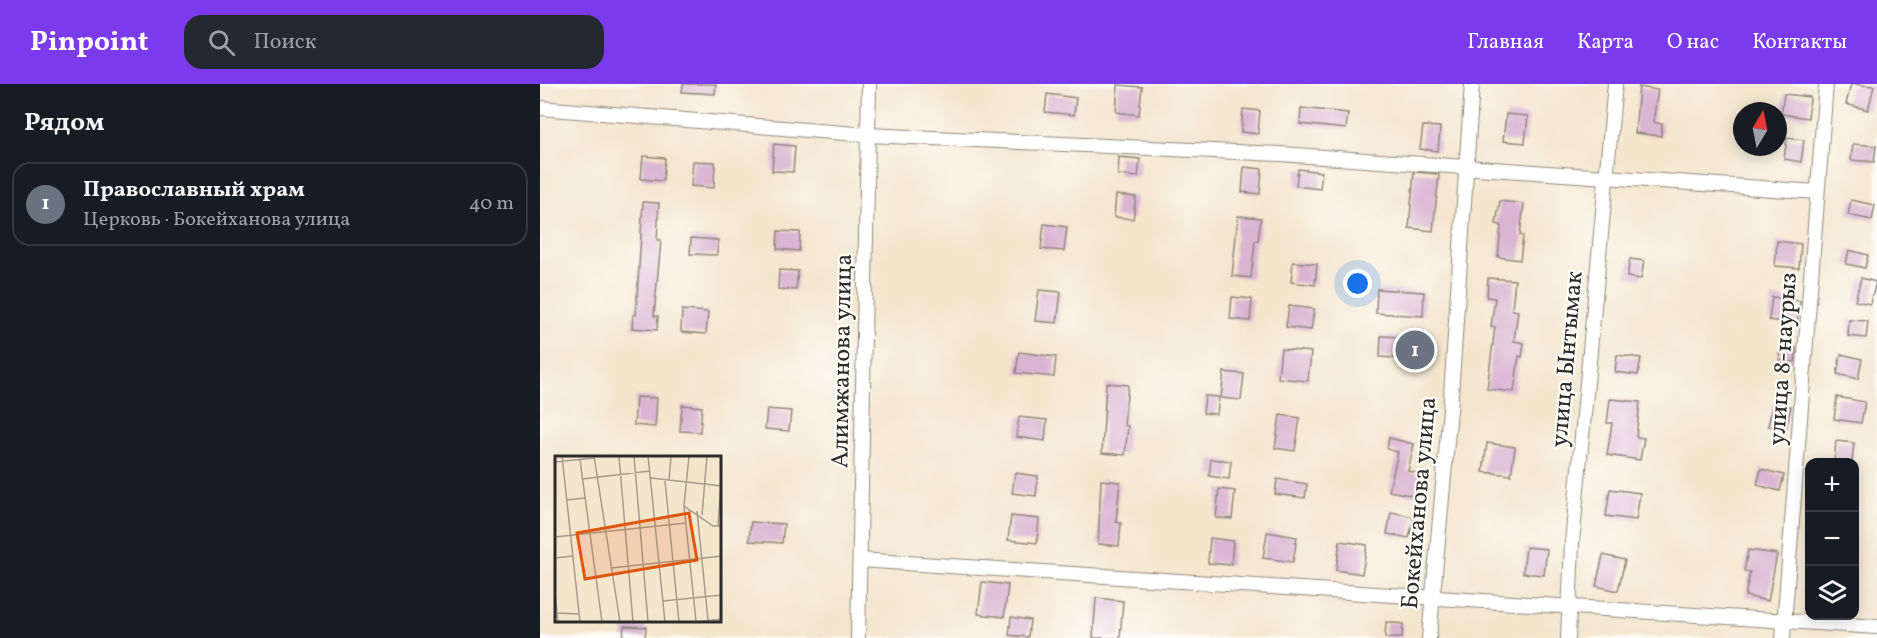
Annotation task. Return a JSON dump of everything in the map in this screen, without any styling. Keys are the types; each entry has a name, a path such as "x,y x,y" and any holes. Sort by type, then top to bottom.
{"street":[{"name":"Алимжанова улица","path":"858,638 869,84"},
{"name":"Бокейханова улица","path":"1428,638 1450,410 1472,84"},
{"name":"улица Ынтымак","path":"1568,638 1572,543 1615,84"},
{"name":"улица 8-наурыз","path":"1783,638 1826,84"},
{"path":"540,108 868,135 1088,143 1466,166 1817,192"},
{"path":"860,560 1877,627"}],"building":[{"path":"683,84 716,84 715,94 682,92"},
{"path":"1851,84 1874,86 1868,110 1846,104"},
{"path":"1118,85 1142,87 1139,115 1116,112"},
{"path":"1639,87 1658,90 1653,122 1662,124 1661,136 1635,133"},
{"path":"1047,94 1076,98 1074,115 1045,112"},
{"path":"1784,94 1810,97 1808,118 1787,115 1787,102 1783,102"},
{"path":"1301,108 1348,113 1346,129 1300,124"},
{"path":"1243,109 1260,111 1258,134 1241,132"},
{"path":"1506,114 1528,116 1525,143 1503,141"},
{"path":"1423,126 1440,127 1438,151 1420,149"},
{"path":"1787,138 1804,140 1801,162 1784,159 1784,156 1787,156"},
{"path":"774,144 795,146 793,172 772,171"},
{"path":"1853,144 1876,146 1874,162 1851,160"},
{"path":"643,156 665,158 663,181 641,179"},
{"path":"1119,157 1140,159 1138,177 1118,175"},
{"path":"693,161 715,162 714,188 691,186"},
{"path":"1244,167 1262,169 1260,194 1242,192"},
{"path":"1298,169 1322,172 1320,189 1296,186"},
{"path":"1414,172 1439,174 1433,231 1409,228"},
{"path":"1116,195 1136,197 1133,219 1114,217"},
{"path":"1851,200 1875,205 1872,220 1848,215"},
{"path":"1500,201 1524,204 1520,260 1498,257 1501,225 1496,224"},
{"path":"643,202 659,203 657,240 661,240 654,316 658,316 657,330 632,328 633,315 636,315"},
{"path":"1238,216 1261,218 1258,241 1255,241 1251,278 1232,276"},
{"path":"1044,224 1067,227 1064,251 1041,249"},
{"path":"778,231 800,232 799,251 777,249"},
{"path":"691,238 718,240 717,255 690,254"},
{"path":"1777,241 1801,244 1799,268 1775,266"},
{"path":"1849,250 1868,255 1865,268 1846,264"},
{"path":"1630,259 1644,261 1641,279 1627,277"},
{"path":"1293,262 1317,264 1315,285 1291,282"},
{"path":"779,270 798,271 796,290 778,289"},
{"path":"1488,278 1515,280 1512,310 1518,311 1514,341 1524,343 1522,357 1519,356 1514,392 1487,389 1495,327 1491,327 1495,298 1487,297"},
{"path":"1861,278 1876,282 1870,304 1855,301"},
{"path":"1377,289 1424,292 1423,316 1376,313"},
{"path":"1039,290 1061,292 1057,323 1035,321"},
{"path":"1232,297 1252,299 1250,321 1230,319"},
{"path":"1772,297 1800,301 1797,324 1769,320"},
{"path":"1289,306 1314,309 1311,330 1286,327"},
{"path":"682,310 708,312 706,334 681,332"},
{"path":"1849,320 1868,321 1866,338 1848,336"},
{"path":"1381,336 1422,338 1421,360 1380,357"},
{"path":"1780,347 1796,348 1795,362 1779,360"},
{"path":"1281,349 1311,352 1308,381 1278,378"},
{"path":"1019,352 1056,357 1054,377 1016,373"},
{"path":"1841,354 1862,359 1858,379 1837,374"},
{"path":"1617,355 1641,358 1638,375 1615,372"},
{"path":"1224,372 1244,374 1241,400 1221,398"},
{"path":"1106,383 1128,385 1124,425 1128,426 1125,455 1102,453"},
{"path":"1205,396 1219,397 1217,414 1203,413"},
{"path":"636,397 657,398 655,427 634,425"},
{"path":"1837,397 1865,402 1861,423 1834,419"},
{"path":"1610,399 1640,402 1636,437 1644,438 1640,460 1607,455 1612,423 1607,423"},
{"path":"1773,403 1791,406 1786,429 1768,426"},
{"path":"682,405 702,407 700,432 680,431"},
{"path":"767,409 791,411 789,431 765,429"},
{"path":"1280,415 1300,418 1295,451 1275,448"},
{"path":"1019,417 1047,420 1045,441 1016,437"},
{"path":"1389,438 1414,444 1408,471 1421,474 1415,496 1389,491 1398,452 1387,449"},
{"path":"1836,441 1854,443 1852,458 1834,458"},
{"path":"1487,443 1515,447 1511,475 1483,472"},
{"path":"1211,459 1231,461 1229,479 1209,476"},
{"path":"1761,469 1784,475 1780,491 1757,485"},
{"path":"1015,473 1038,476 1036,496 1012,493"},
{"path":"1277,479 1307,484 1305,498 1275,494"},
{"path":"1101,480 1120,482 1116,522 1121,523 1119,546 1098,544"},
{"path":"1219,489 1235,491 1232,519 1216,518"},
{"path":"1610,489 1640,493 1636,520 1606,516"},
{"path":"1391,512 1414,517 1409,538 1387,534"},
{"path":"1011,516 1039,519 1037,543 1008,540"},
{"path":"751,522 784,524 782,543 749,541"},
{"path":"1267,532 1297,537 1293,562 1263,558"},
{"path":"1210,538 1233,541 1231,565 1208,563"},
{"path":"1340,541 1367,545 1362,574 1336,570"},
{"path":"1526,547 1547,549 1544,575 1523,573"},
{"path":"1748,550 1777,554 1768,601 1745,596 1750,572 1744,571"},
{"path":"1603,555 1625,560 1618,591 1596,586"},
{"path":"982,582 1008,585 1004,617 978,614"},
{"path":"1096,598 1123,601 1120,638 1093,638"},
{"path":"1011,617 1030,620 1028,637 1009,635"},
{"path":"1386,622 1403,624 1402,638 1385,638"},
{"path":"624,626 646,627 645,638 623,638"}],"place":[{"name":"Православный храм","path":"1415,350"}]}
